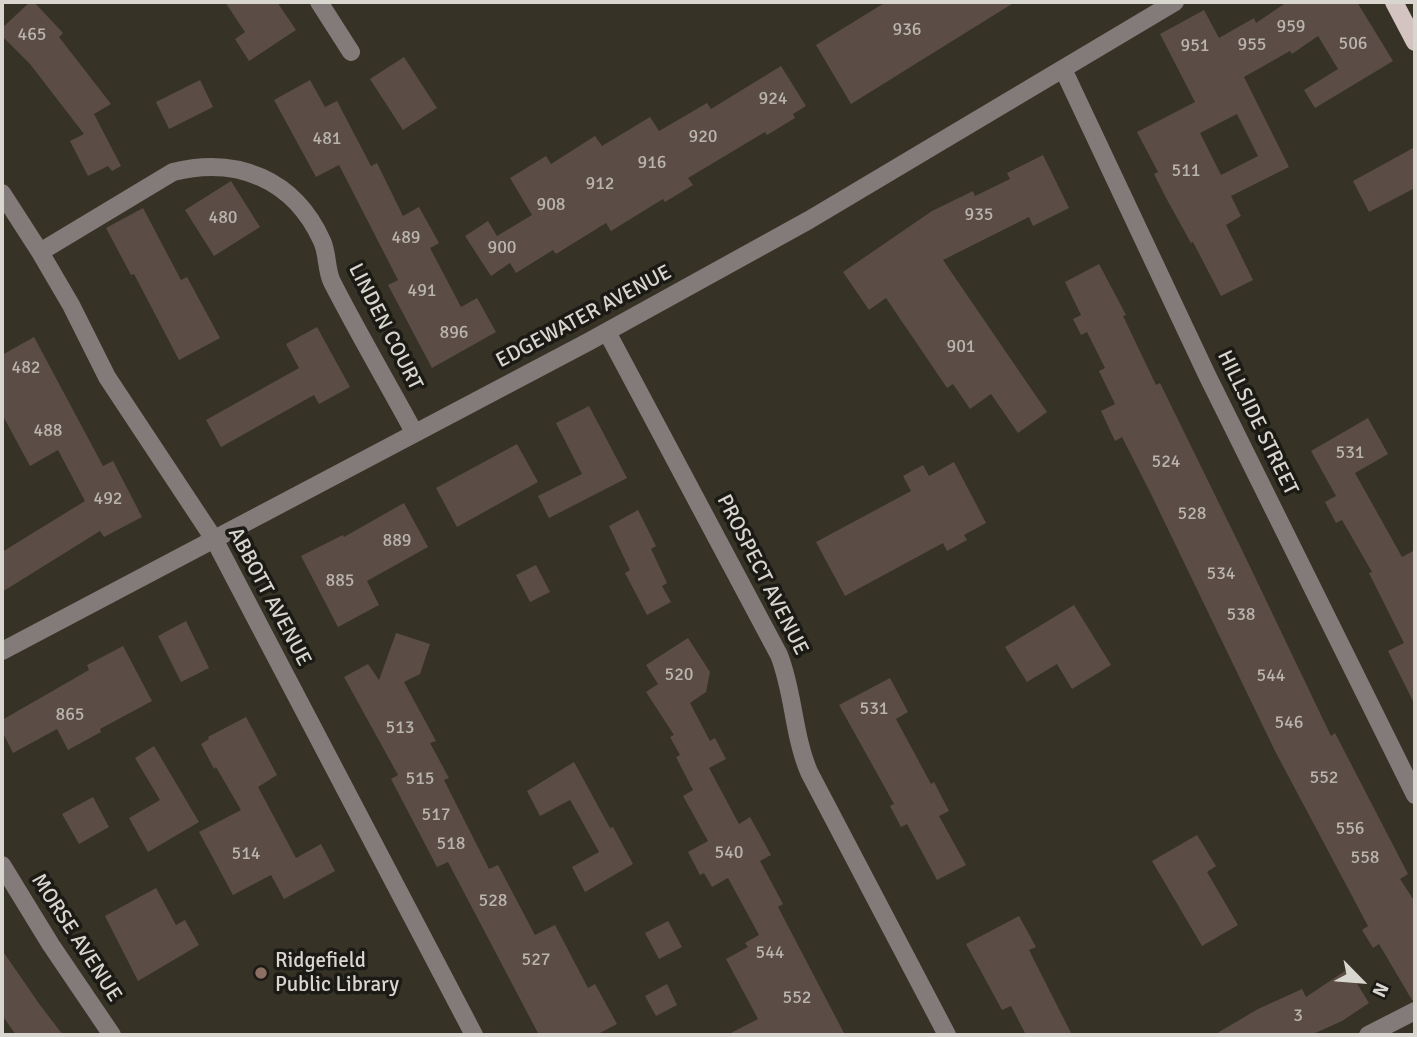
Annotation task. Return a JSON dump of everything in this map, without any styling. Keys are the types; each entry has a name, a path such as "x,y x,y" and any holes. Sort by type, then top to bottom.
{"main road":[{"path":"1394,2 1415,42"}],"street":[{"path":"319,2 351,52"},
{"name":"EDGEWATER AVENUE","path":"2,652 607,332 809,220 1175,2"},
{"name":"HILLSIDE STREET","path":"1063,69 1207,375 1415,795"},
{"name":"LINDEN COURT","path":"40,252 173,172 195,167 222,166 248,171 274,183 295,200 313,223 324,245 330,278 414,432"},
{"name":"ABBOTT AVENUE","path":"2,193 71,305 107,377 214,539 474,1035"},
{"name":"PROSPECT AVENUE","path":"607,332 779,655 790,690 798,738 809,772 947,1035"},
{"name":"MORSE AVENUE","path":"2,865 51,945 112,1035"},
{"path":"1368,1035 1415,1011"}],"building":[{"path":"30,2 34,2 63,33 59,37 111,104 94,114 121,166 112,171 108,166 88,176 70,141 84,134 30,64 2,36 2,28"},
{"path":"225,2 277,2 296,30 249,61 235,39 245,32"},
{"path":"886,2 1015,2 851,104 816,45"},
{"path":"1287,2 1357,2 1393,61 1315,108 1304,90 1338,69 1318,36 1292,54 1290,51 1244,77 1289,167 1231,196 1241,216 1226,225 1253,280 1221,296 1165,196 1154,174 1158,172 1137,132 1195,102 1160,34 1204,10 1219,38 1254,18 1256,23","holes":["1237,114 1258,156 1221,175 1200,133"]},
{"path":"404,57 437,108 403,130 370,79"},
{"path":"781,66 806,106 793,114 795,118 767,135 765,132 688,178 693,185 665,202 663,199 611,231 606,223 556,254 553,250 516,273 510,263 491,276 465,236 488,221 497,236 532,215 510,178 546,156 551,164 595,136 602,146 650,117 659,131 707,103 711,109"},
{"path":"200,80 213,107 169,129 156,102"},
{"path":"310,80 325,107 337,101 371,166 377,163 403,216 419,207 439,243 430,248 461,307 477,298 496,332 432,368 388,285 398,280 339,165 316,177 274,100"},
{"path":"1415,147 1415,188 1369,212 1353,181"},
{"path":"1043,155 1069,208 1033,226 1029,217 943,260 1047,412 1018,433 991,394 970,409 953,384 947,388 886,298 869,310 843,272 932,211 973,191 975,196 1010,179 1007,173"},
{"path":"231,181 260,227 214,256 185,210"},
{"path":"143,208 181,280 187,277 220,338 179,360 134,274 131,275 106,228"},
{"path":"1099,264 1126,315 1123,316 1156,385 1160,383 1331,736 1335,733 1408,874 1400,879 1415,902 1415,1000 1412,1000 1379,944 1373,948 1362,930 1368,926 1275,751 1151,494 1122,437 1115,441 1101,411 1115,404 1099,371 1105,368 1087,332 1081,335 1073,319 1081,315 1065,282"},
{"path":"317,327 350,387 319,404 314,395 221,447 206,420 299,368 286,344"},
{"path":"34,337 103,466 113,461 142,517 104,537 100,531 2,592 2,552 85,501 58,450 30,466 2,414 2,355"},
{"path":"589,406 627,478 549,518 538,496 582,474 556,423"},
{"path":"1368,418 1388,454 1355,473 1402,557 1415,550 1415,705 1388,651 1404,643 1369,573 1372,572 1342,520 1336,523 1325,502 1336,496 1311,451"},
{"path":"517,444 538,482 457,527 436,488"},
{"path":"954,462 986,523 964,535 967,540 947,551 943,543 845,596 816,542 911,491 903,476 923,465 929,476"},
{"path":"404,503 428,547 367,581 379,605 338,627 301,556 343,535 344,537"},
{"path":"638,510 656,546 651,549 667,583 662,586 671,602 647,615 625,573 630,570 609,526"},
{"path":"536,565 550,592 530,602 516,575"},
{"path":"1074,605 1111,665 1072,689 1057,664 1027,682 1005,647"},
{"path":"186,621 209,668 181,682 158,636"},
{"path":"396,633 430,644 420,674 404,682 436,741 430,743 449,778 444,780 489,869 498,865 535,935 555,925 588,988 595,984 617,1024 596,1035 539,1035 448,862 437,867 391,779 398,775 344,677 368,664 379,680"},
{"path":"688,638 710,672 706,692 690,703 710,741 715,738 726,759 709,768 739,824 750,817 771,855 760,861 783,904 778,907 845,1035 727,1035 758,1019 726,959 748,947 745,943 759,935 728,878 712,887 704,873 700,875 688,852 708,841 683,796 693,790 676,757 680,755 670,737 674,735 646,692 658,684 646,665"},
{"path":"123,646 152,701 68,750 57,729 13,753 2,731 2,720 89,670 87,665"},
{"path":"890,678 908,712 896,719 931,784 934,782 949,811 939,816 966,865 937,880 907,824 901,827 890,806 894,804 839,705"},
{"path":"246,717 277,775 258,787 296,858 321,844 335,871 284,899 271,875 233,895 199,832 241,810 201,744 209,739 208,737"},
{"path":"154,746 199,822 148,852 129,818 160,800 135,758"},
{"path":"574,762 633,864 585,892 572,867 599,852 570,800 540,816 527,791"},
{"path":"93,797 109,827 79,844 62,814"},
{"path":"1197,835 1216,866 1207,872 1238,925 1202,946 1152,861"},
{"path":"156,888 176,925 185,920 199,945 138,981 105,916"},
{"path":"1019,916 1036,947 1029,950 1072,1035 1026,1035 1011,1006 1002,1010 966,944"},
{"path":"668,921 682,947 659,959 645,933"},
{"path":"2,950 63,1035 16,1035 2,1015"},
{"path":"1348,969 1369,1003 1342,1021 1311,1035 1214,1035 1258,1009 1302,989 1306,997"},
{"path":"667,984 677,1005 656,1016 645,996"}],"place":[{"name":"Ridgefield Public Library","path":"261,973"}]}
